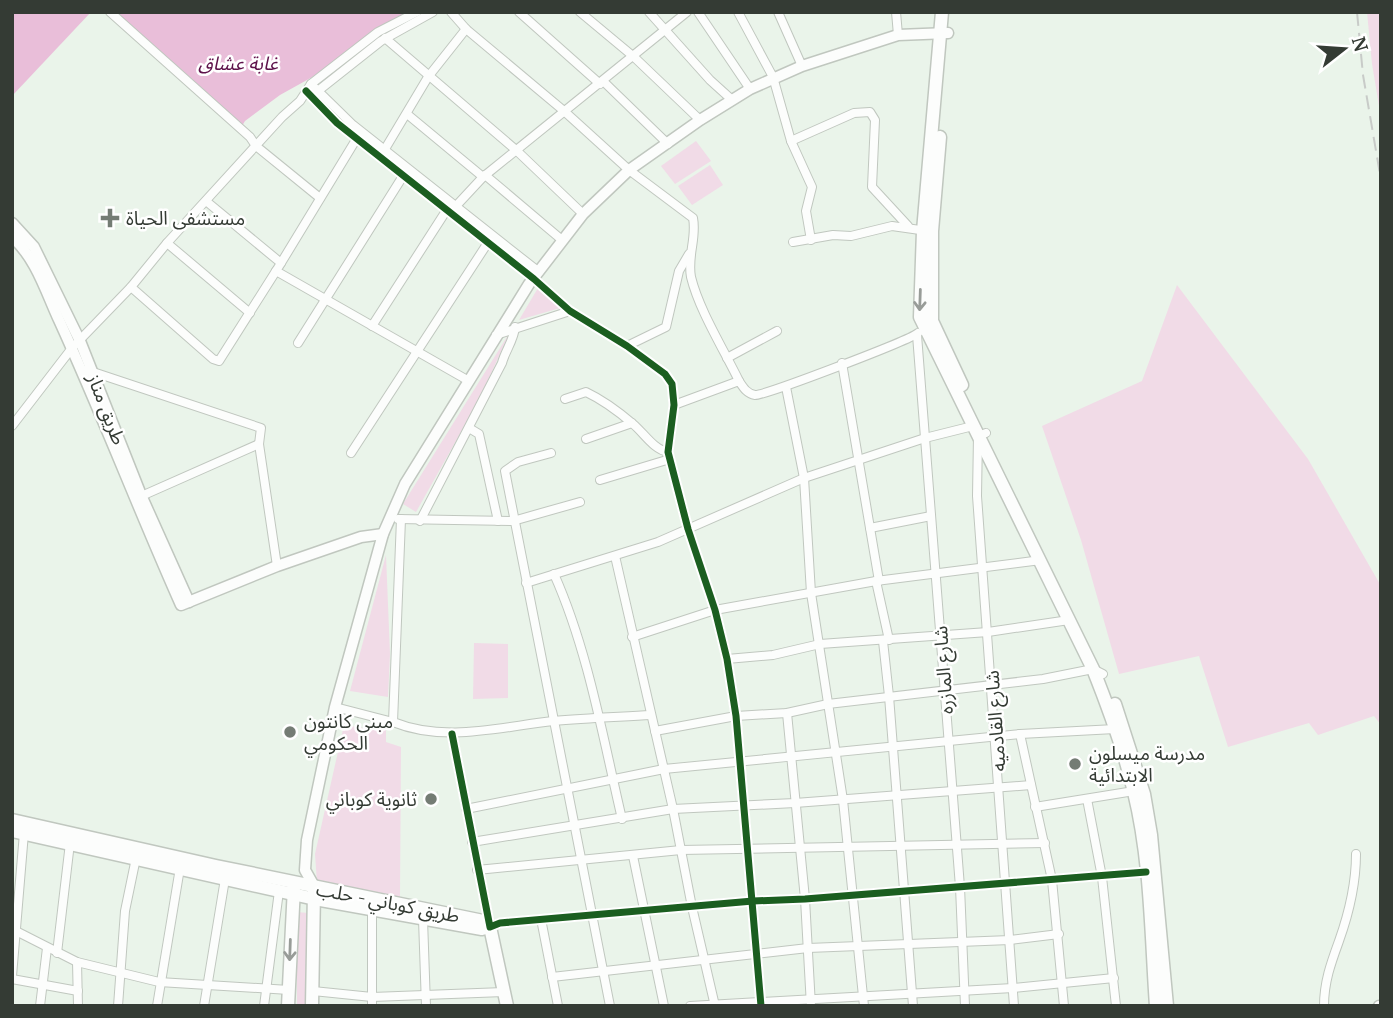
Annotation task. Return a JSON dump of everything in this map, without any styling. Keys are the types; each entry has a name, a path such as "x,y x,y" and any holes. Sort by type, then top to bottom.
{"main road":[{"path":"942,12 944,32"},
{"path":"949,12 944,32 927,231 924,327 979,432 1122,723 1144,794 1151,835 1167,1006"},
{"path":"312,1006 314,893 305,870 307,841 335,707 383,534 396,518 405,484 496,335 536,275 583,214 629,170 700,120 750,89 802,66 898,35 944,32"},
{"name":"طريق مناز","path":"12,223 34,247 137,497 185,604 277,566"},
{"name":"طريق مناز","path":"12,237 30,257 76,345"},
{"path":"277,566 361,537 383,534"},
{"path":"1042,561 1069,620 1098,671 1134,790 1146,872 1156,1006"},
{"name":"طريق كوباني - حلب","path":"12,820 62,838 136,858 279,891 293,888"},
{"name":"طريق كوباني - حلب","path":"18,832 62,838 293,888 372,909 482,929 490,927"},
{"path":"288,1006 293,888 305,870"},
{"name":"طريق كوباني - حلب","path":"314,893 483,921 490,927"},
{"path":"490,927 505,999"}],"street":[{"path":"110,12 250,137 256,146 320,198"},
{"path":"12,426 76,345 299,101 379,32 416,12"},
{"path":"311,91 385,38 433,12"},
{"path":"451,12 466,29 565,111 629,170 693,218 695,228 689,253 679,271 666,327 627,346"},
{"path":"520,12 602,82 668,144"},
{"path":"580,12 634,57 700,120"},
{"path":"649,12 710,80 732,99"},
{"path":"456,205 484,176 687,12"},
{"path":"698,12 750,89"},
{"path":"738,12 773,77 791,141 812,187 807,211 811,240"},
{"path":"778,12 802,66"},
{"path":"896,12 898,35"},
{"path":"384,149 428,76 466,29"},
{"path":"385,38 516,150 583,214"},
{"path":"311,91 337,123 487,244 536,275"},
{"path":"311,91 456,205 536,275 570,311 627,346 665,374 672,384 674,405 668,433 669,455 688,529 715,610 727,659 736,716 761,1004"},
{"path":"791,141 855,113 870,112 875,120 872,187 908,226"},
{"path":"407,114 562,240"},
{"path":"131,287 213,359 219,361 357,138"},
{"path":"298,343 404,176"},
{"path":"206,201 281,263"},
{"path":"372,327 446,211"},
{"path":"793,242 834,235 851,236 892,226 908,226 927,231"},
{"path":"167,243 250,313"},
{"path":"351,453 487,244"},
{"path":"689,253 691,275 697,294 739,381 749,393 757,395 786,387 924,327"},
{"path":"276,271 468,381"},
{"path":"496,335 570,311"},
{"path":"420,521 502,363 505,350 515,334 515,327"},
{"name":"شارع المازره","path":"924,327 925,438 960,887 965,1006"},
{"path":"727,358 777,331"},
{"path":"842,363 886,641 913,1006"},
{"path":"86,370 261,428 259,444 277,566"},
{"path":"674,405 739,381"},
{"path":"786,387 804,478 811,593 843,800 864,1006"},
{"path":"565,400 586,392 632,423 661,451 669,455"},
{"path":"586,439 632,423"},
{"path":"470,428 479,434 498,521"},
{"path":"526,583 658,542 804,478 858,460 925,438 979,432"},
{"name":"شارع القادميه","path":"979,432 977,496 981,567 992,684 1014,1006"},
{"path":"137,497 259,444"},
{"path":"551,453 518,462 505,471 610,1006"},
{"path":"600,480 669,455"},
{"path":"393,722 396,518 420,521 513,521 580,502"},
{"path":"870,528 931,516"},
{"path":"615,556 715,1005"},
{"path":"632,637 715,610 878,581 1042,561"},
{"path":"554,574 566,600 599,718 622,818"},
{"path":"727,659 773,654 820,644 988,632 1069,620"},
{"path":"655,731 736,716 787,713 828,704 1098,671"},
{"path":"335,707 403,726 452,734 553,721 651,715"},
{"path":"787,713 805,899 811,1002"},
{"path":"466,809 664,769 1020,734 1115,729"},
{"path":"452,734 490,927 500,923 644,910 1146,872"},
{"path":"1020,734 1052,880 1065,1006"},
{"path":"472,842 673,809 999,790 1031,785"},
{"path":"1035,807 1134,790"},
{"path":"1087,799 1101,877 1116,1006"},
{"path":"18,832 12,978 78,991"},
{"path":"57,953 62,838"},
{"path":"477,870 681,850 1045,843"},
{"path":"1324,1006 1330,963 1346,920 1356,877 1356,854"},
{"path":"633,856 664,1006"},
{"path":"118,1006 125,911 136,858"},
{"path":"157,1006 180,868"},
{"path":"204,1006 225,879"},
{"path":"264,1006 279,891"},
{"path":"372,909 372,1002"},
{"path":"423,919 425,1001"},
{"path":"541,919 558,1006"},
{"path":"14,930 77,962 159,982 289,990"},
{"path":"552,976 808,947 1010,940 1059,934"},
{"path":"40,1006 47,948"},
{"path":"77,962 78,1006"},
{"path":"690,1006 811,1002 863,995 1013,988 1114,978"},
{"path":"313,991 372,1002 505,999"}],"shaded area":[{"path":"1367,12 1381,12 1381,118 1372,64"},
{"path":"696,141 711,161 675,184 661,166"},
{"path":"710,165 723,185 692,205 678,186"},
{"path":"1177,285 1308,459 1381,586 1381,725 1374,716 1318,735 1309,723 1228,747 1199,656 1119,674 1081,540 1042,426 1142,381"},
{"path":"538,288 560,308 519,320"},
{"path":"510,332 479,400 416,512 403,504"},
{"path":"386,555 390,654 388,697 350,691"},
{"path":"474,643 508,644 508,698 473,699"},
{"path":"344,725 370,729 386,727 386,742 401,747 400,897 317,883 315,854"},
{"path":"297,912 308,913 308,1006 297,1006"}],"green space":[{"path":"12,12 91,12 12,96"},
{"name":"غابة عشاق","path":"104,12 413,12 377,30 316,75 280,95 245,121 239,131"}],"railway":[{"path":"1357,12 1363,75 1381,180"}],"cycle path":[{"path":"306,91 337,123 534,279 570,311 627,346 665,374 672,384 674,405 668,452 688,529 715,610 727,659 736,716 761,1006"},
{"path":"452,734 490,927 500,923 753,901 1146,872"}],"place":[{"name":"مستشفى الحياة","path":"110,218"},
{"name":"مبنى كانتون الحكومي","path":"290,732"},
{"name":"مدرسة ميسلون الابتدائية","path":"1075,764"},
{"name":"ثانوية كوباني","path":"431,799"}]}
